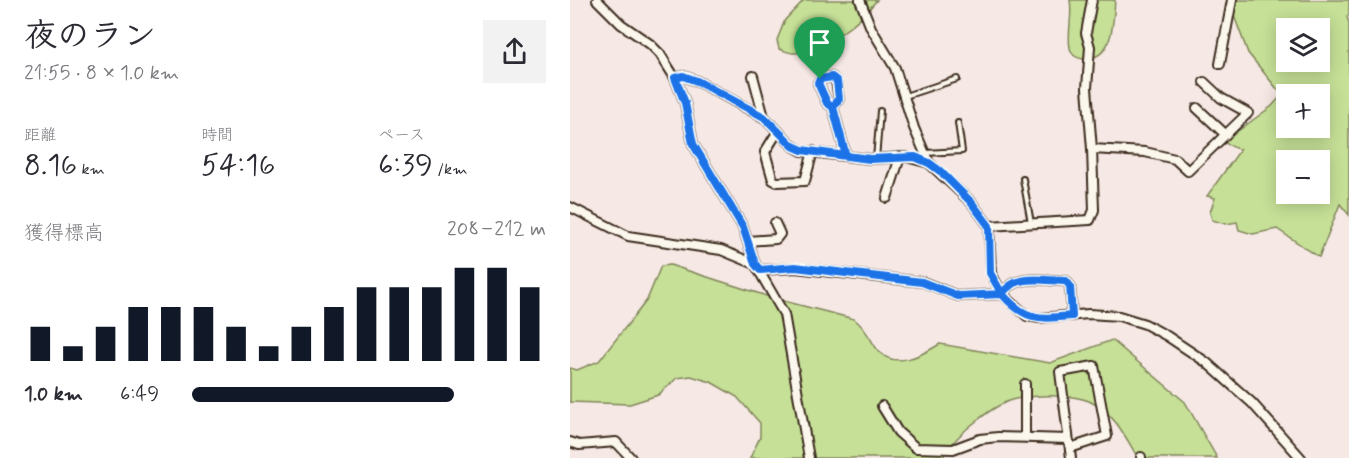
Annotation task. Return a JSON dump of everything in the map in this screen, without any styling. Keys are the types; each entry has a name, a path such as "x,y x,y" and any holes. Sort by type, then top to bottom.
{"street":[{"path":"597,0 621,24 650,44 660,54 675,78 685,103 693,144 743,227 758,267 784,314 809,458"},
{"path":"860,0 871,28 895,68 914,128 929,163"},
{"path":"989,226 1090,220 1094,210 1087,88 1090,47 1086,33 1092,0"},
{"path":"1220,64 1231,16 1232,0"},
{"path":"675,78 683,76 697,81 764,117 793,146 802,150 876,159 915,157 929,163 971,202 989,226 990,273 1002,294 1027,316 1040,318 1089,314 1119,316 1145,324 1206,362 1252,403 1301,458"},
{"path":"753,76 764,117"},
{"path":"1092,149 1145,152 1174,159 1188,171 1248,113 1221,98 1204,82"},
{"path":"833,107 846,156"},
{"path":"1197,108 1225,134"},
{"path":"778,131 765,152 773,180 777,183 805,181 813,152"},
{"path":"887,198 900,157"},
{"path":"570,207 628,236 721,250 758,267 795,267 922,282 958,296 1002,294"},
{"path":"748,241 776,239 780,234 775,223"},
{"path":"1002,294 1006,287 1019,280 1066,281 1070,286 1072,316"},
{"path":"882,406 898,432 916,448 952,454 980,440 1025,437 1069,443 1107,436 1094,366 1060,372 1069,443 1071,458"},
{"path":"1025,384 1025,437"},
{"path":"570,442 579,445 616,442 631,458"}],"lane":[{"path":"905,96 957,79"},
{"path":"876,159 880,111"},
{"path":"925,153 962,151 958,123"},
{"path":"1023,178 1031,224"}],"green space":[{"path":"804,0 877,0 851,26 815,48 793,53 779,49 777,40 785,20"},
{"path":"1070,0 1115,0 1110,38 1101,53 1093,58 1078,58 1071,50 1069,42"},
{"path":"1236,0 1349,0 1347,17 1349,23 1349,215 1340,204 1319,257 1277,229 1253,234 1239,230 1237,222 1226,224 1212,220 1210,212 1215,198 1207,196 1240,150 1223,142 1276,102 1276,138 1330,138 1330,84 1276,84 1276,88 1248,53 1230,5"},
{"path":"670,265 776,299 854,319 877,349 891,359 908,359 940,344 1050,363 1112,340 1185,402 1217,458 1138,458 1119,426 1107,413 1091,402 1072,397 1035,396 1004,403 969,427 953,443 943,458 750,458 760,437 760,423 737,397 711,382 691,376 677,378 658,395 630,404 570,402 570,368 577,370 599,361 647,300 661,266"}],"route":[{"path":"820,79 818,83 827,103 833,107 846,156 802,150 793,146 764,117 697,81 683,76 675,78 685,103 693,144 743,227 755,264 760,270 795,267 922,282 958,296 1002,294 1027,316 1040,318 1072,316 1070,286 1066,281 1019,280 1006,287 1002,294 990,273 989,226 971,202 929,163 906,156 892,159 846,156 833,107 839,99 837,81 832,77 820,79"}]}
